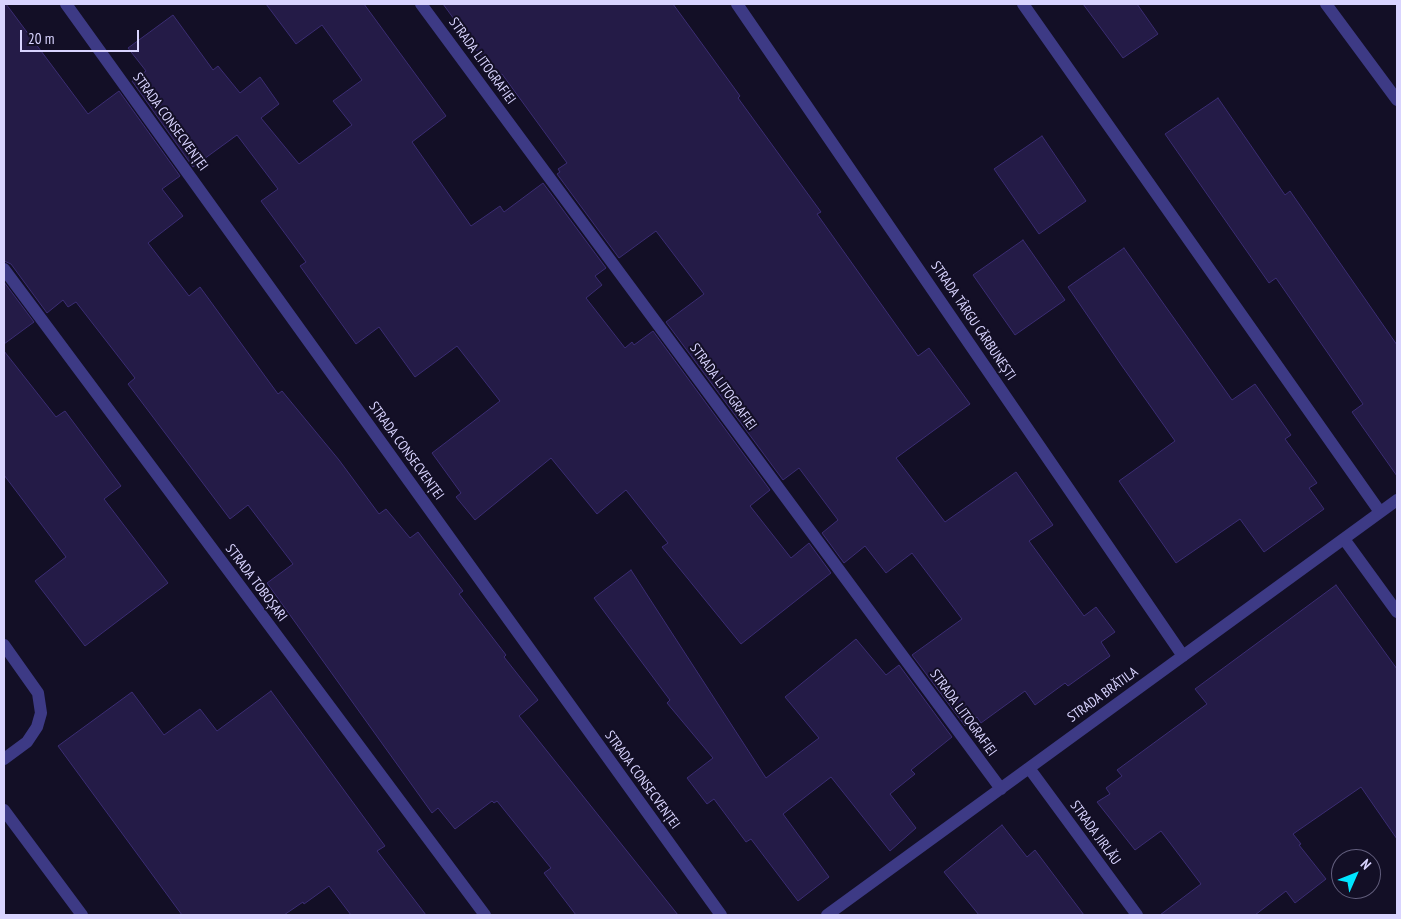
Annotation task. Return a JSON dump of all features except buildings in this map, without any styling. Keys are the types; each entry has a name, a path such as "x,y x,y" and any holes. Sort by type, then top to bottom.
{"street":[{"name":"STRADA CONSECVENȚEI","path":"66,4 722,915"},
{"name":"STRADA LITOGRAFIEI","path":"421,4 1001,789"},
{"name":"STRADA TÂRGU CĂRBUNEȘTI","path":"737,4 1184,656"},
{"path":"1023,4 1380,512"},
{"path":"1326,4 1397,100"},
{"name":"STRADA TOBOȘARI","path":"4,269 485,915"},
{"name":"STRADA BRĂTILA","path":"827,915 1397,500"},
{"path":"1344,539 1397,612"},
{"path":"4,645 38,693 41,713 37,726 27,742 4,759"},
{"name":"STRADA JIRLĂU","path":"1029,768 1137,915"},
{"path":"4,810 82,915"}]}
